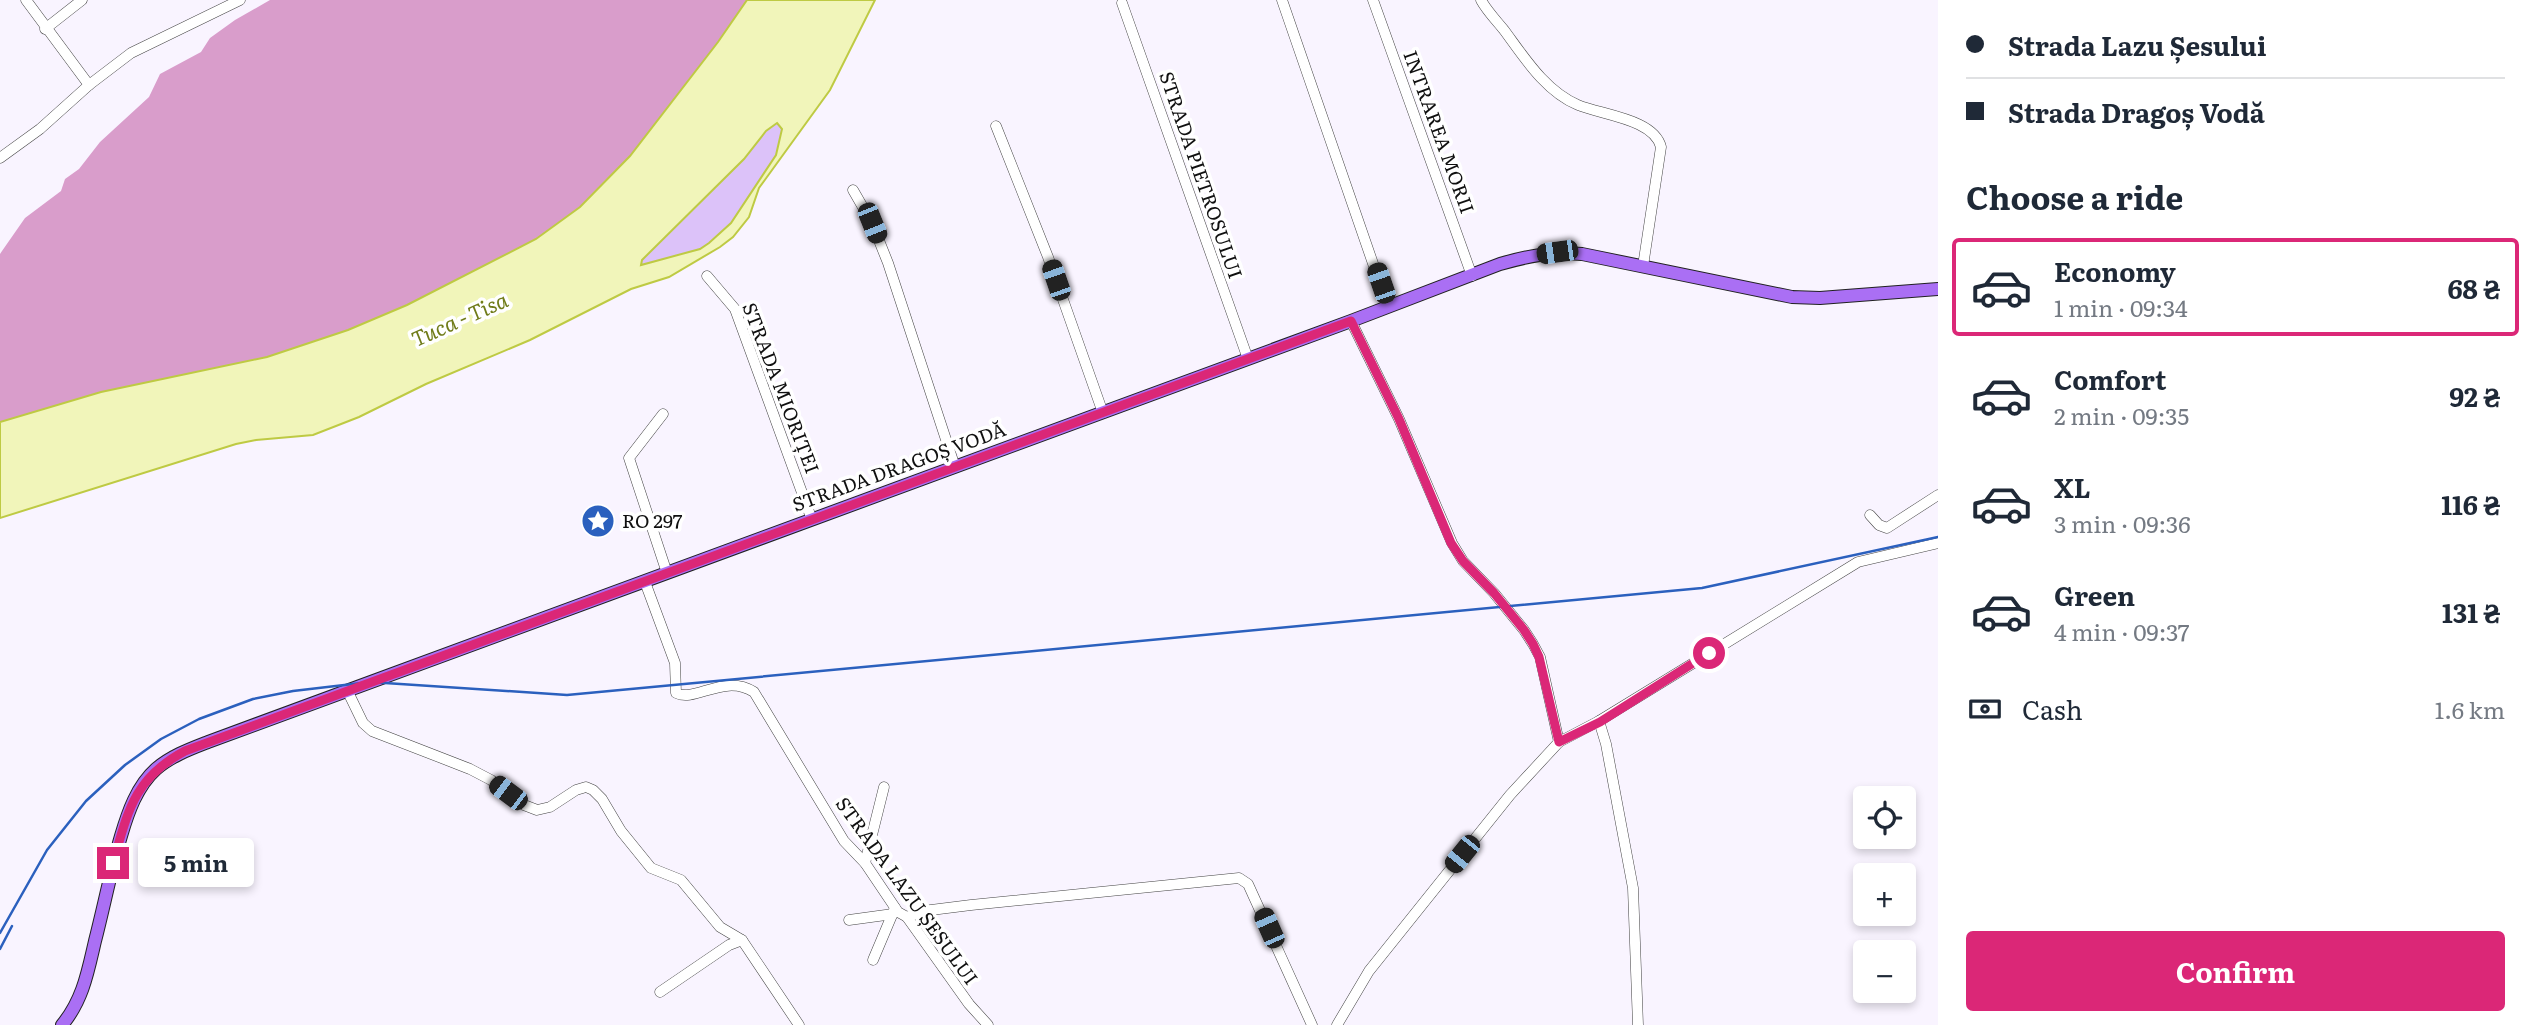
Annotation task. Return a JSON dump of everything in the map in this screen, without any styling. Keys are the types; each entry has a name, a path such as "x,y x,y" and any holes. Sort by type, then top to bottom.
{"main road":[{"name":"STRADA DRAGOȘ VODĂ","path":"62,1025 74,1009 86,981 113,863 130,808 146,779 156,769 185,751 1524,257 1557,252 1582,254 1792,298 1938,289"}],"street":[{"path":"26,0 89,85"},
{"path":"46,29 82,0"},
{"path":"0,158 131,53 240,0"},
{"path":"1282,0 1388,307"},
{"name":"INTRAREA MORII","path":"1373,0 1472,276"},
{"path":"1481,0 1532,68 1550,87 1575,104 1646,127 1660,142 1643,266"},
{"name":"STRADA PIETROSULUI","path":"1122,3 1248,359"},
{"path":"996,125 1048,257 1103,413"},
{"path":"853,190 872,223 888,263 956,467"},
{"name":"STRADA MIORIȚEI","path":"707,276 736,309 811,520"},
{"path":"1351,321 1399,419 1451,543 1463,561 1524,630 1539,657 1559,742"},
{"path":"663,414 629,458 667,573"},
{"path":"1870,515 1879,525 1887,528 1938,495"},
{"path":"1337,1025 1369,971 1413,914 1510,795 1559,742 1600,722 1858,562 1938,543"},
{"name":"STRADA LAZU ȘESULUI","path":"645,582 674,663 676,693 682,696 736,684 754,692 832,823 865,863 894,911 907,916 969,1004 988,1025"},
{"path":"348,690 363,723 372,731 470,769 491,780 524,805 537,810 550,807 576,790 593,790 651,868 681,880 720,927 742,940 799,1025"},
{"path":"1600,722 1633,888 1639,1025"},
{"path":"865,863 884,787"},
{"path":"907,916 923,911 1239,877 1248,884 1312,1025"},
{"path":"849,920 894,911"},
{"path":"873,960 894,911"},
{"path":"660,992 729,945 742,940"}],"shaded area":[{"path":"270,0 747,0 630,156 580,207 536,239 407,305 348,330 267,357 101,392 0,422 0,254 25,218 61,191 65,179 79,169 100,142 149,97 160,74 201,52 210,38"}],"sand":[{"path":"777,123 782,129 776,155 731,223 700,249 641,265 642,260 744,159 766,131"}],"water":[{"name":"Тиса - Tisa","path":"747,0 875,0 830,90 759,188 749,217 733,237 720,247 669,277 631,289 530,340 313,435 236,444 0,518 0,422 101,392 267,357 348,330 407,305 536,239 580,207 630,156","holes":["777,123 782,129 776,155 731,223 700,249 641,265 642,260 744,159 766,131"]}],"railway":[{"path":"0,933 47,850 86,801 125,765 161,739 199,719 253,699 293,691 370,682 567,695 1702,588 1938,537"},
{"path":"0,949 12,926"}],"place":[{"name":"RO 297","path":"598,521"}],"route":[{"path":"113,863 130,808 146,779 156,769 185,751 1351,321 1399,419 1451,543 1533,644 1539,657 1559,742 1600,722 1709,653"}]}
